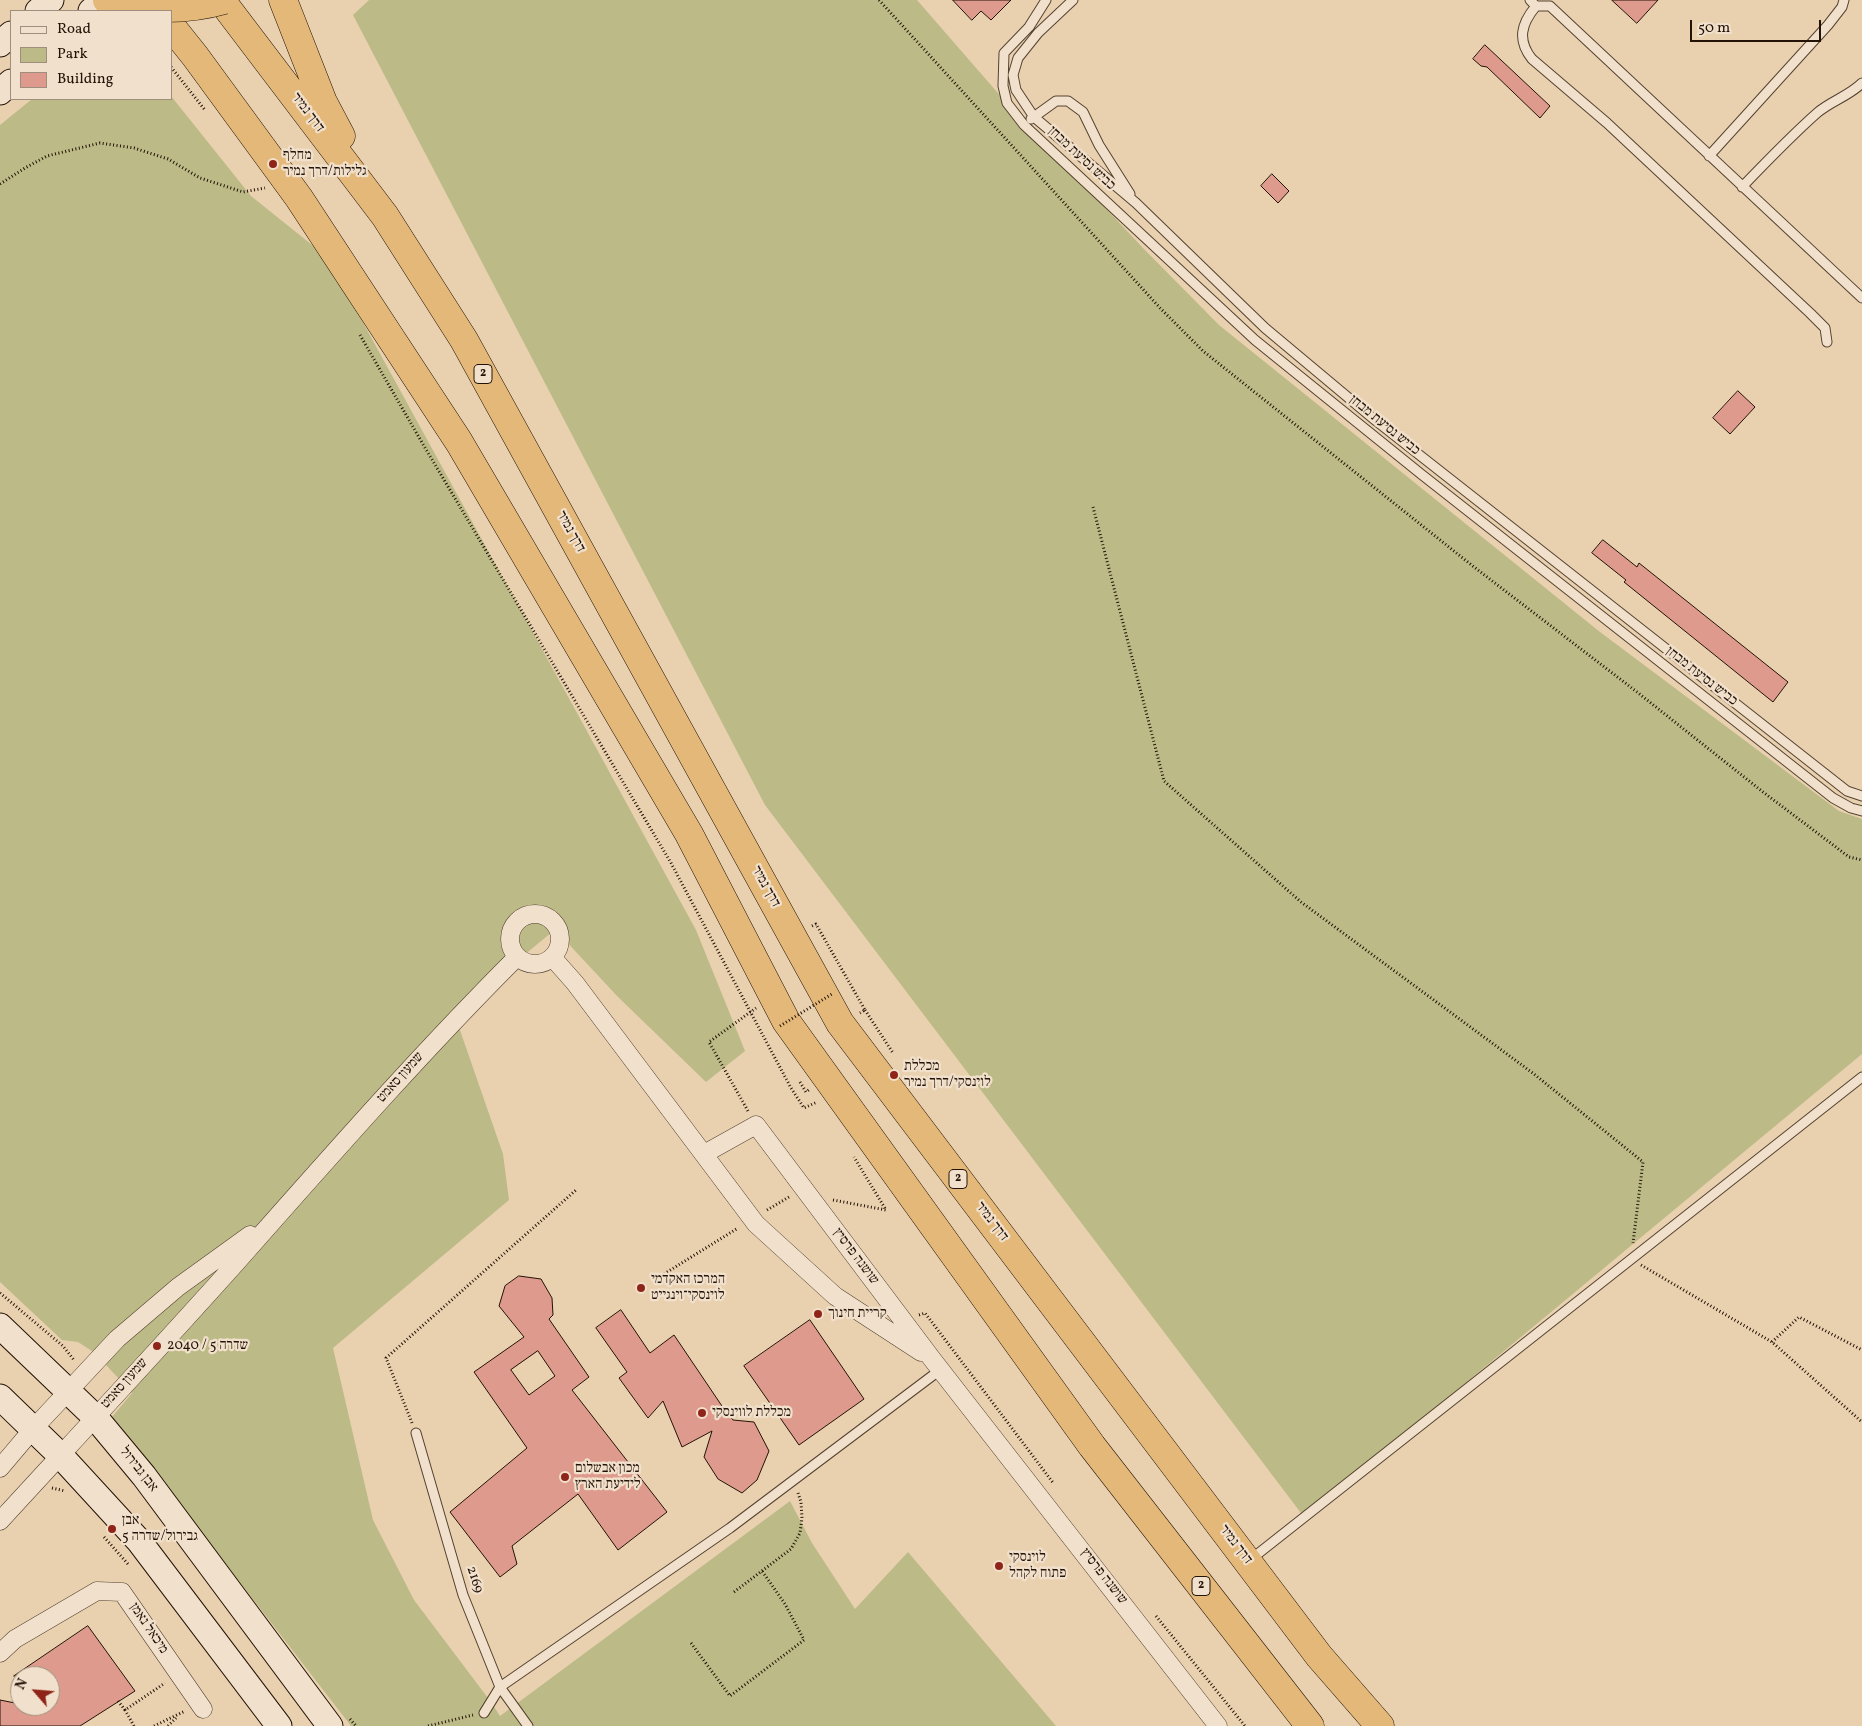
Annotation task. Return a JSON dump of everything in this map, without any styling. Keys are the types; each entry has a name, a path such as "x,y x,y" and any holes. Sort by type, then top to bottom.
{"highway":[{"path":"107,0 123,4 174,8 222,0"},
{"path":"150,0 159,10"},
{"name":"דרך נמיר","path":"222,0 385,216 464,340 840,1022 1319,1656 1380,1726"},
{"path":"283,0 323,102 385,216"},
{"name":"2","path":"172,28 183,51 299,198 458,442 689,834 786,1021 1092,1446 1310,1726"}],"street":[{"path":"39,10 51,0"},
{"path":"92,10 103,0"},
{"path":"0,44 10,35"},
{"path":"0,92 10,83"},
{"path":"533,913 542,914 549,918 559,931 560,939 558,948 552,957 540,964 532,964 524,962 517,957 510,943 512,926 518,920 533,913"},
{"name":"שמעון סאמט","path":"0,1521 419,1058 517,957"},
{"path":"552,957 575,983 752,1220 835,1296 936,1365"},
{"path":"704,1154 756,1125"},
{"name":"שושנה פרסיץ","path":"756,1125 936,1365 1218,1726"},
{"name":"שמעון סאמט","path":"0,1468 32,1429 146,1312 178,1286 248,1237 289,1203"},
{"name":"אבן גבירול","path":"0,1326 76,1382 95,1417 144,1476 330,1726"},
{"path":"0,1397 60,1455 139,1541 279,1726"},
{"name":"מיכאל נאמן","path":"0,1653 15,1639 97,1591 122,1592 201,1706"}],"lane":[{"name":"כביש נסיעת מבחן","path":"1046,0 1028,27 1004,53 1003,86 1007,103 1024,125 1255,340 1414,468 1833,798 1851,808 1862,811"},
{"name":"כביש נסיעת מבחן","path":"1073,0 1038,33 1018,58 1012,75 1016,90 1034,117 1136,203 1265,328 1376,420 1848,791 1862,796"},
{"path":"1709,156 1828,25 1842,7 1844,0"},
{"path":"1827,342 1825,328 1810,313 1607,123 1532,59 1525,50 1522,37 1533,3 1550,6 1862,298"},
{"path":"1742,187 1818,113 1837,99 1852,93 1862,84"},
{"path":"1024,125 1056,101 1068,101 1083,112 1099,145 1136,203"},
{"path":"1248,1561 1862,1077"},
{"path":"484,1713 500,1687 730,1528 936,1365"},
{"name":"2169","path":"416,1433 463,1595 500,1687 528,1726"}],"path":[{"path":"879,0 1161,308 1203,351 1474,567 1637,692 1762,792 1849,857 1862,860"},
{"path":"0,184 47,156 100,143 134,148 168,159 200,178 243,192 266,188"},
{"path":"356,327 429,455 671,863 750,1012 804,1108 820,1100"},
{"path":"1094,507 1164,781 1301,902 1534,1074 1643,1162 1631,1259 1772,1342 1862,1422"},
{"path":"780,1026 832,994"},
{"path":"756,1125 709,1042 757,1006"},
{"path":"865,1010 894,1055"},
{"path":"815,1204 829,1199 886,1210 851,1151"},
{"path":"664,1274 803,1188"},
{"path":"416,1433 386,1358 576,1190"},
{"path":"0,1293 63,1346 76,1382"},
{"path":"901,1319 925,1313 1056,1487"},
{"path":"1772,1342 1799,1317 1862,1350"},
{"path":"734,1592 791,1549 800,1533 802,1518 801,1502 793,1480"},
{"path":"34,1483 70,1492"},
{"path":"104,1536 133,1570"},
{"path":"691,1643 730,1696 804,1640 785,1604 762,1570"},
{"path":"1153,1612 1245,1726"},
{"path":"125,1710 178,1674"},
{"path":"118,1701 134,1726"},
{"path":"154,1726 201,1706"},
{"path":"428,1726 484,1713"},
{"path":"168,1726 178,1716"}],"green space":[{"path":"369,0 917,0 997,92 1142,247 1219,325 1600,632 1839,811 1862,819 1862,1054 1304,1517 765,805 353,15"},
{"path":"172,97 251,196 327,257 696,930 745,1051 706,1082 618,997 563,938 552,932 454,1013 503,1154 509,1200 333,1348 373,1520 414,1600 500,1716 790,1501 812,1543 855,1609 908,1552 1056,1726 351,1726 112,1417 132,1393 95,1353 78,1342 62,1340 0,1282 0,125 31,100 172,100"}],"building":[{"path":"953,0 1011,0 991,20 981,11 972,20"},
{"path":"1612,0 1658,0 1637,23"},
{"path":"1485,45 1550,106 1540,118 1487,67 1481,66 1473,59"},
{"path":"1272,174 1289,191 1278,203 1261,186"},
{"path":"1738,391 1755,407 1730,434 1713,418"},
{"path":"1603,540 1637,567 1639,563 1788,682 1773,702 1624,582 1626,580 1592,553"},
{"name":"מכון אבשלום לידיעת הארץ","path":"519,1276 541,1279 552,1298 553,1315 549,1319 589,1377 572,1390 667,1512 618,1550 578,1494 512,1546 517,1564 500,1577 450,1512 527,1448 474,1372 524,1337 499,1306 505,1286","holes":["538,1351 555,1376 529,1395 511,1370"]},
{"name":"מכללת לווינסקי","path":"621,1310 650,1353 674,1335 733,1420 754,1422 769,1451 757,1480 742,1493 718,1479 704,1457 712,1431 682,1447 663,1401 648,1418 619,1378 627,1372 596,1328"},
{"path":"810,1320 864,1399 799,1445 744,1366"},
{"path":"88,1626 135,1691 80,1726 0,1726 0,1700 10,1702 10,1716 60,1716 60,1666 29,1666"}],"place":[{"name":"מחלף גלילות/דרך נמיר","path":"273,164"},
{"name":"מכללת לוינסקי/דרך נמיר","path":"894,1075"},
{"name":"המרכז האקדמי לוינסקי־וינגייט","path":"641,1288"},
{"name":"קריית חינוך","path":"818,1314"},
{"name":"שדרה 5 / 2040","path":"157,1346"},
{"name":"מכללת לווינסקי","path":"702,1413"},
{"name":"מכון אבשלום לידיעת הארץ","path":"565,1477"},
{"name":"אבן גבירול/שדרה 5","path":"112,1529"},
{"name":"לוינסקי פתוח לקהל","path":"999,1566"}]}
